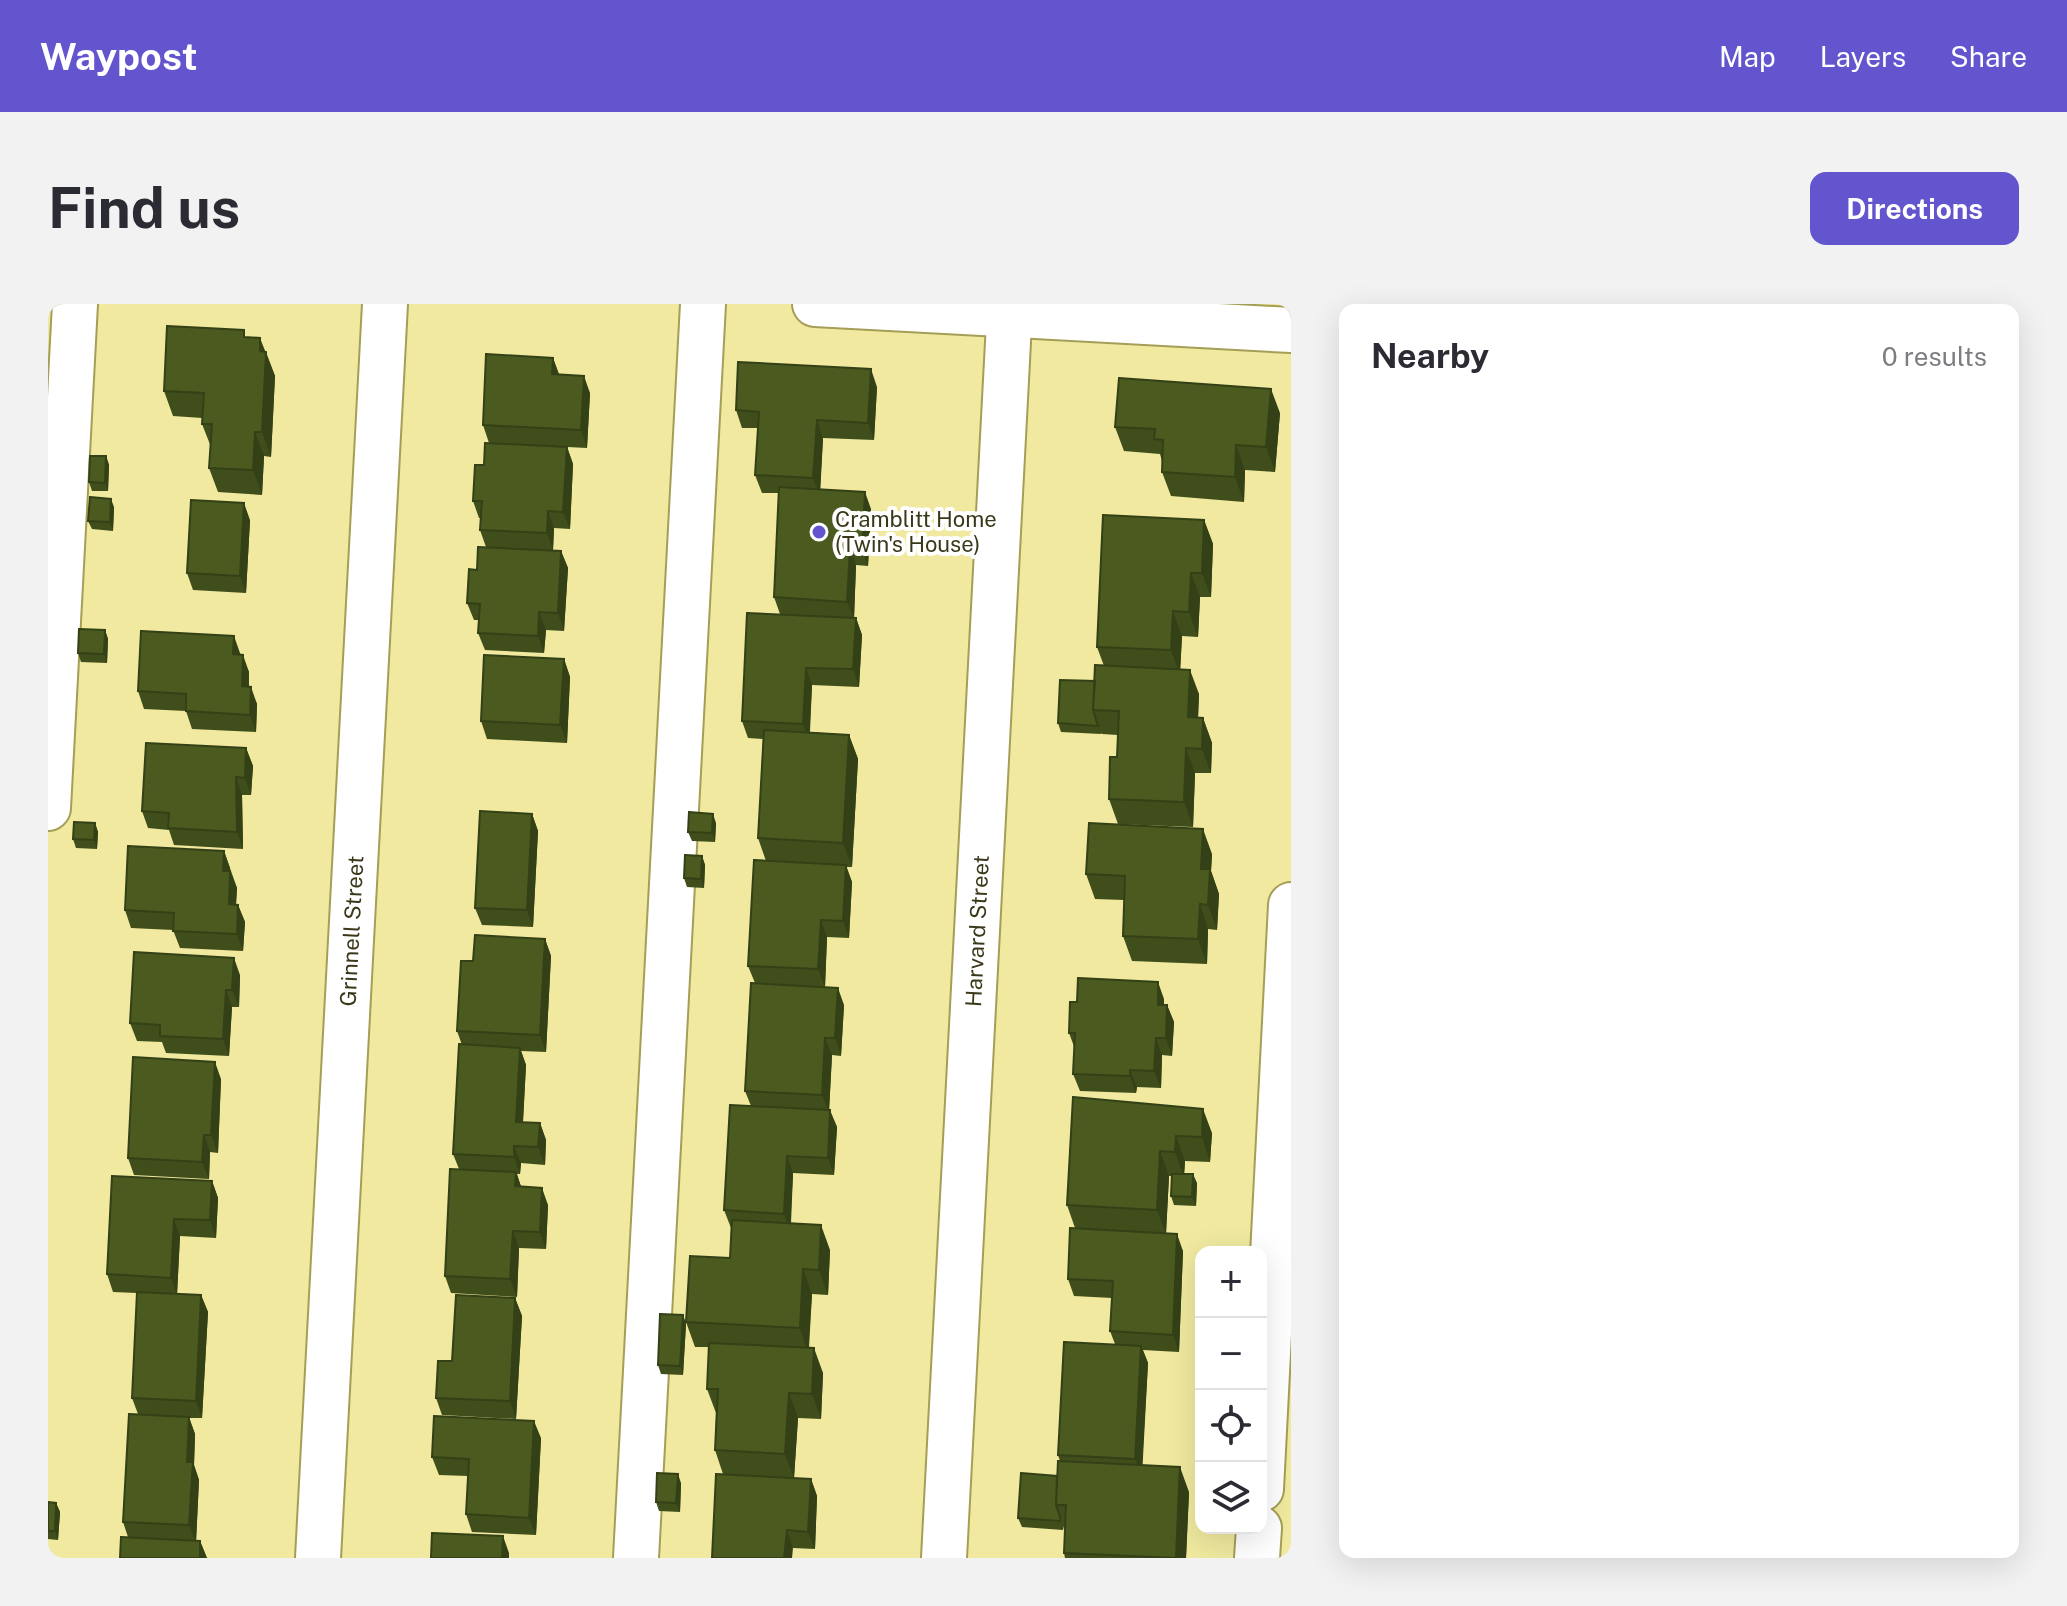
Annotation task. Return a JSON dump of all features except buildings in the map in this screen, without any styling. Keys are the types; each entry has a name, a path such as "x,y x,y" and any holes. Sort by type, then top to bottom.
{"street":[{"path":"48,808 75,304"},
{"name":"Grinnell Street","path":"318,1558 385,304"},
{"path":"636,1558 703,304"},
{"path":"815,304 1010,309 1291,330"},
{"name":"Harvard Street","path":"944,1558 1010,309"},
{"path":"1262,1462 1291,905"},
{"path":"1257,1558 1259,1534"}],"place":[{"name":"Cramblitt Home (Twin's House)","path":"819,532"}]}
